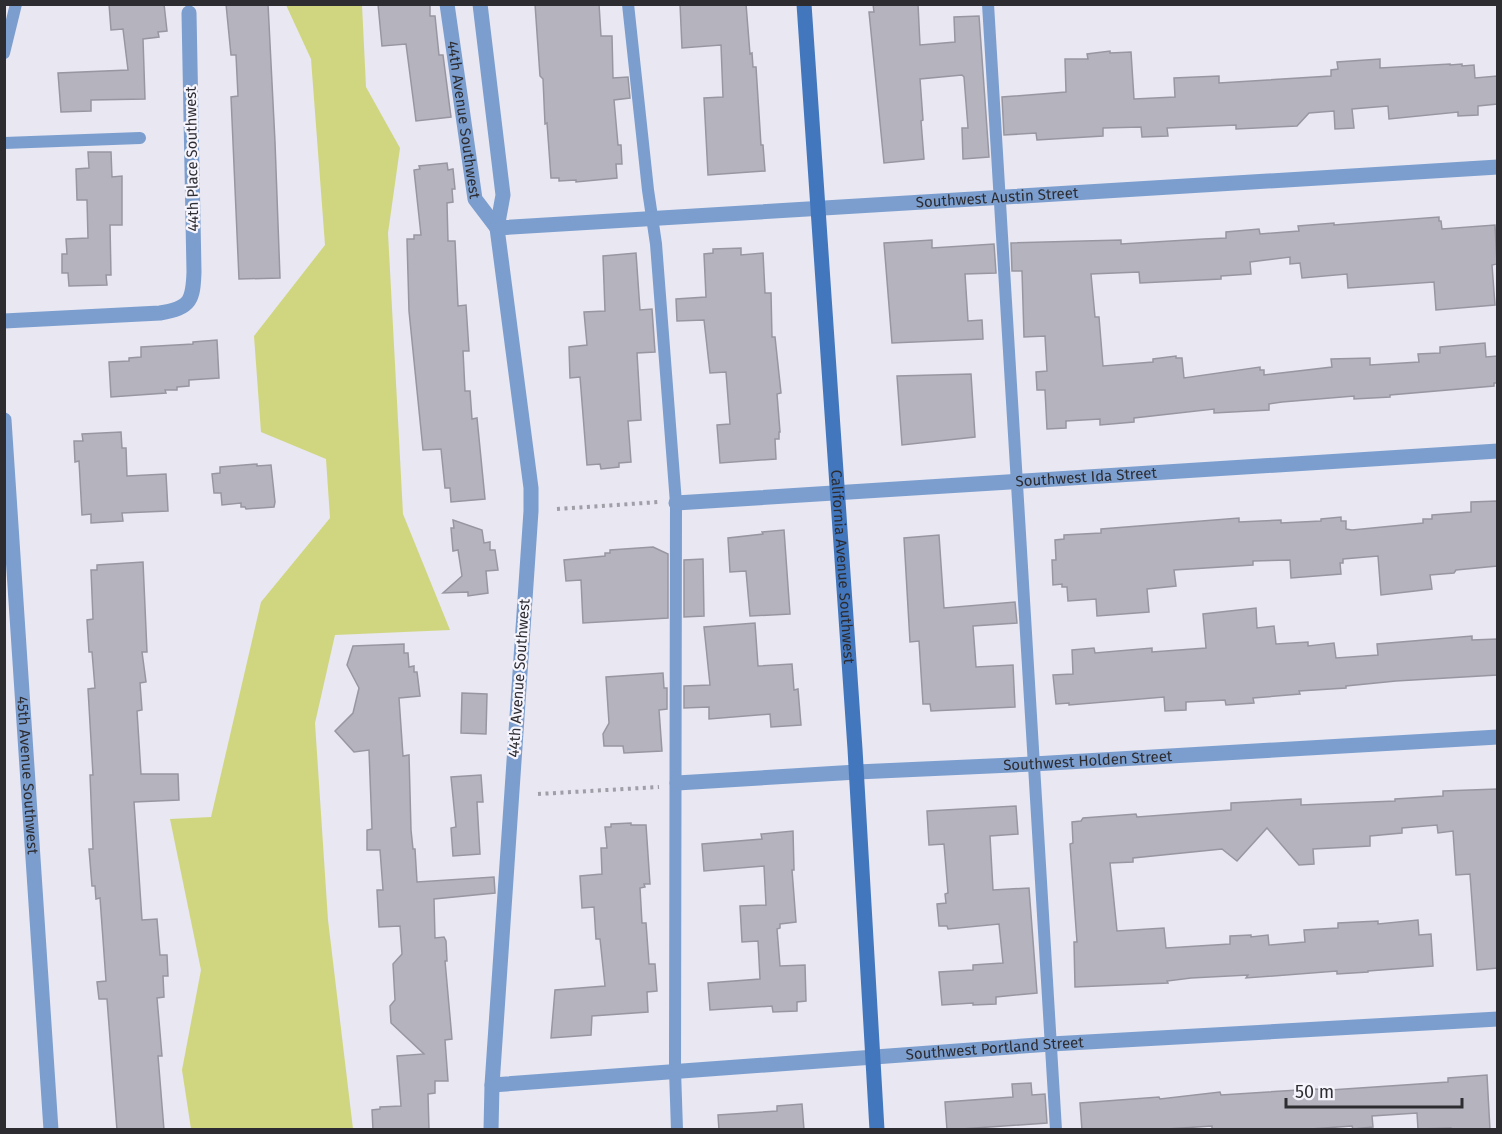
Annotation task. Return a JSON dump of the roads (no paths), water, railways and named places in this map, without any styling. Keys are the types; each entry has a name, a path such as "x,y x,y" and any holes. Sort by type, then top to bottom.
{"main road":[{"name":"California Avenue Southwest","path":"804,4 857,772 877,1130"}],"street":[{"name":"44th Avenue Southwest","path":"447,4 475,199 496,228"},
{"name":"44th Avenue Southwest","path":"480,4 503,195 496,228 531,488 492,1085 491,1130"},
{"name":"44th Place Southwest","path":"4,321 160,313 176,311 188,303 193,294 195,272 189,13"},
{"name":"Southwest Austin Street","path":"496,228 1497,167"},
{"name":"45th Avenue Southwest","path":"4,420 51,1130"},
{"name":"Southwest Ida Street","path":"670,503 1497,451"},
{"name":"Southwest Holden Street","path":"670,785 857,772 1497,737"},
{"name":"Southwest Portland Street","path":"492,1085 1050,1044 1497,1019"}],"lane":[{"path":"4,53 16,4"},
{"path":"628,4 656,244 670,503 670,785 677,1130"},
{"path":"988,4 1056,1130"},
{"path":"4,142 140,138"}]}
